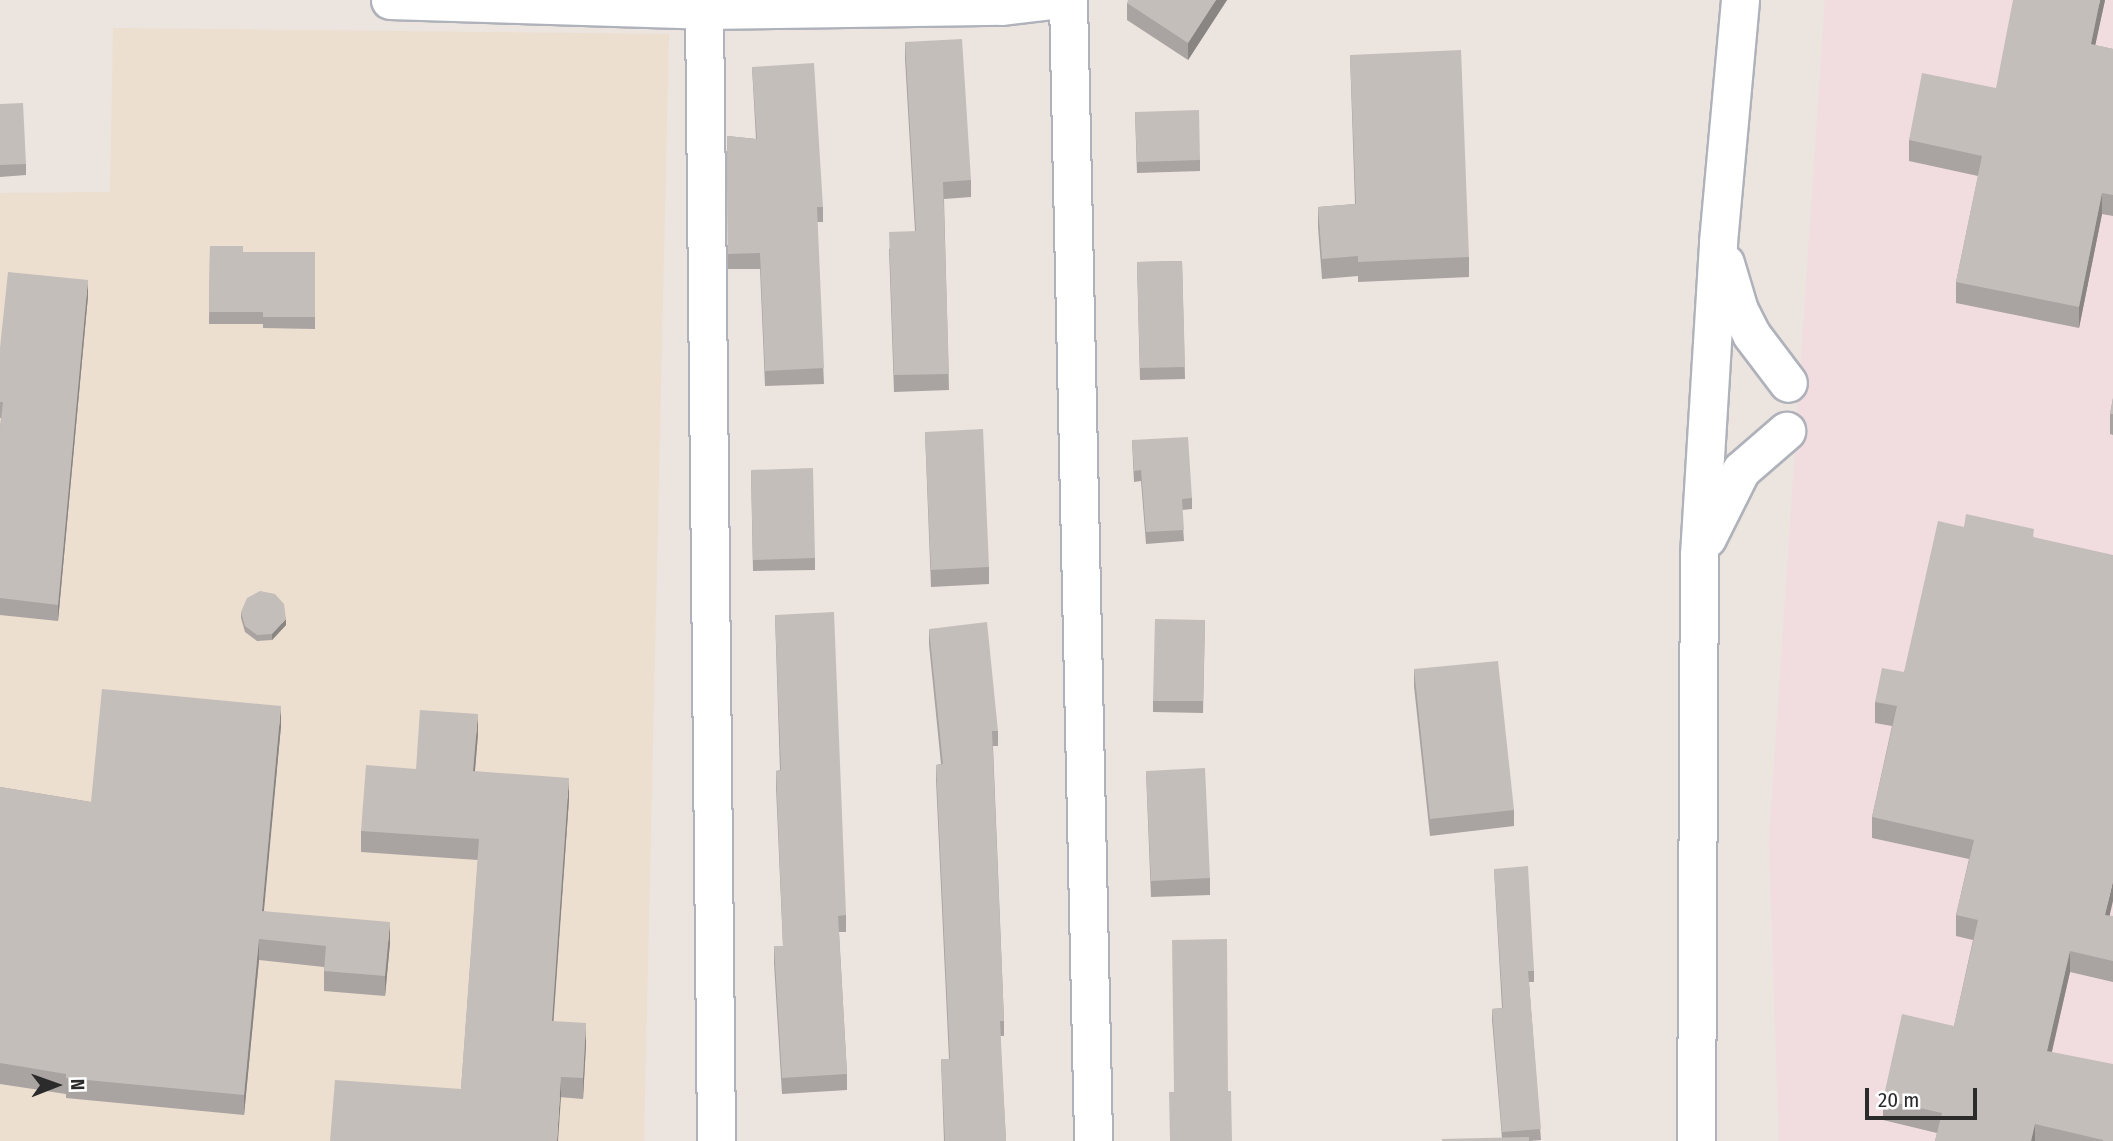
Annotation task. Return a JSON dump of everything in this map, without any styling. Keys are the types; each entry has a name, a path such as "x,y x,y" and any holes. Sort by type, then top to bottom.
{"street":[{"path":"390,0 704,10 1051,0"},
{"path":"1068,0 1093,1141"},
{"path":"1696,1141 1699,555 1718,242 1740,0"},
{"path":"704,10 716,1141"},
{"path":"1718,242 1739,310 1751,334 1788,383"},
{"path":"1699,555 1741,470 1786,431"}],"shaded area":[{"path":"1825,0 2113,0 2113,1141 1779,1141 1769,841"},
{"path":"113,28 669,34 644,1141 0,1141 0,193 110,192"}],"building":[{"path":"1128,0 1216,0 1188,43 1127,3"},
{"path":"2013,0 2100,0 2091,44 2113,49 2113,195 2102,193 2079,307 1956,282 1982,156 1909,140 1922,73 1996,88"},
{"path":"962,39 971,180 943,182 949,374 894,375 889,232 916,231 905,42"},
{"path":"1461,50 1469,257 1358,262 1358,256 1322,259 1318,207 1356,204 1350,55"},
{"path":"814,63 823,207 817,207 824,368 765,371 760,253 728,254 727,136 757,139 752,67"},
{"path":"23,103 26,164 0,165 0,104"},
{"path":"1199,110 1200,160 1137,162 1135,112"},
{"path":"210,246 243,246 243,252 315,252 315,317 263,317 263,312 209,312"},
{"path":"1182,261 1185,367 1140,368 1137,262"},
{"path":"8,272 88,280 58,605 0,598 0,430 3,402 0,402 0,348"},
{"path":"983,429 989,567 931,570 925,432"},
{"path":"1188,437 1192,498 1182,499 1184,530 1146,532 1141,470 1134,471 1132,440"},
{"path":"813,468 815,558 753,560 751,470"},
{"path":"1966,514 2034,529 2033,537 2113,555 2113,881 2105,915 2113,916 2113,961 2070,951 2047,1051 2113,1064 2113,1141 2103,1141 2035,1124 2031,1141 1935,1141 1942,1113 1883,1100 1902,1014 1954,1026 1978,920 1956,915 1974,840 1872,817 1897,706 1875,702 1882,668 1904,672 1938,521 1964,527"},
{"path":"260,591 275,594 284,604 286,619 272,634 257,635 245,626 241,612 247,598"},
{"path":"834,612 846,915 838,916 847,1074 782,1078 774,946 783,946 776,771 781,770 775,615"},
{"path":"1155,619 1205,620 1203,701 1153,701"},
{"path":"987,622 998,731 992,731 1006,1141 945,1141 941,1059 950,1059 936,765 943,764 929,629"},
{"path":"1498,661 1514,810 1430,819 1414,669"},
{"path":"102,689 281,706 262,911 390,922 385,976 324,971 326,946 259,939 244,1095 66,1078 66,1074 0,1063 0,787 91,802"},
{"path":"420,710 478,714 473,771 569,778 552,1021 586,1023 583,1078 561,1077 557,1141 330,1141 335,1080 461,1089 479,839 361,831 366,765 416,769"},
{"path":"1205,768 1210,878 1151,881 1146,771"},
{"path":"1528,866 1534,971 1528,971 1541,1129 1502,1132 1492,1009 1503,1008 1494,869"},
{"path":"1227,939 1228,1091 1231,1091 1232,1141 1170,1141 1169,1092 1174,1092 1172,940"},
{"path":"1529,1137 1529,1141 1442,1141 1442,1139"}]}
